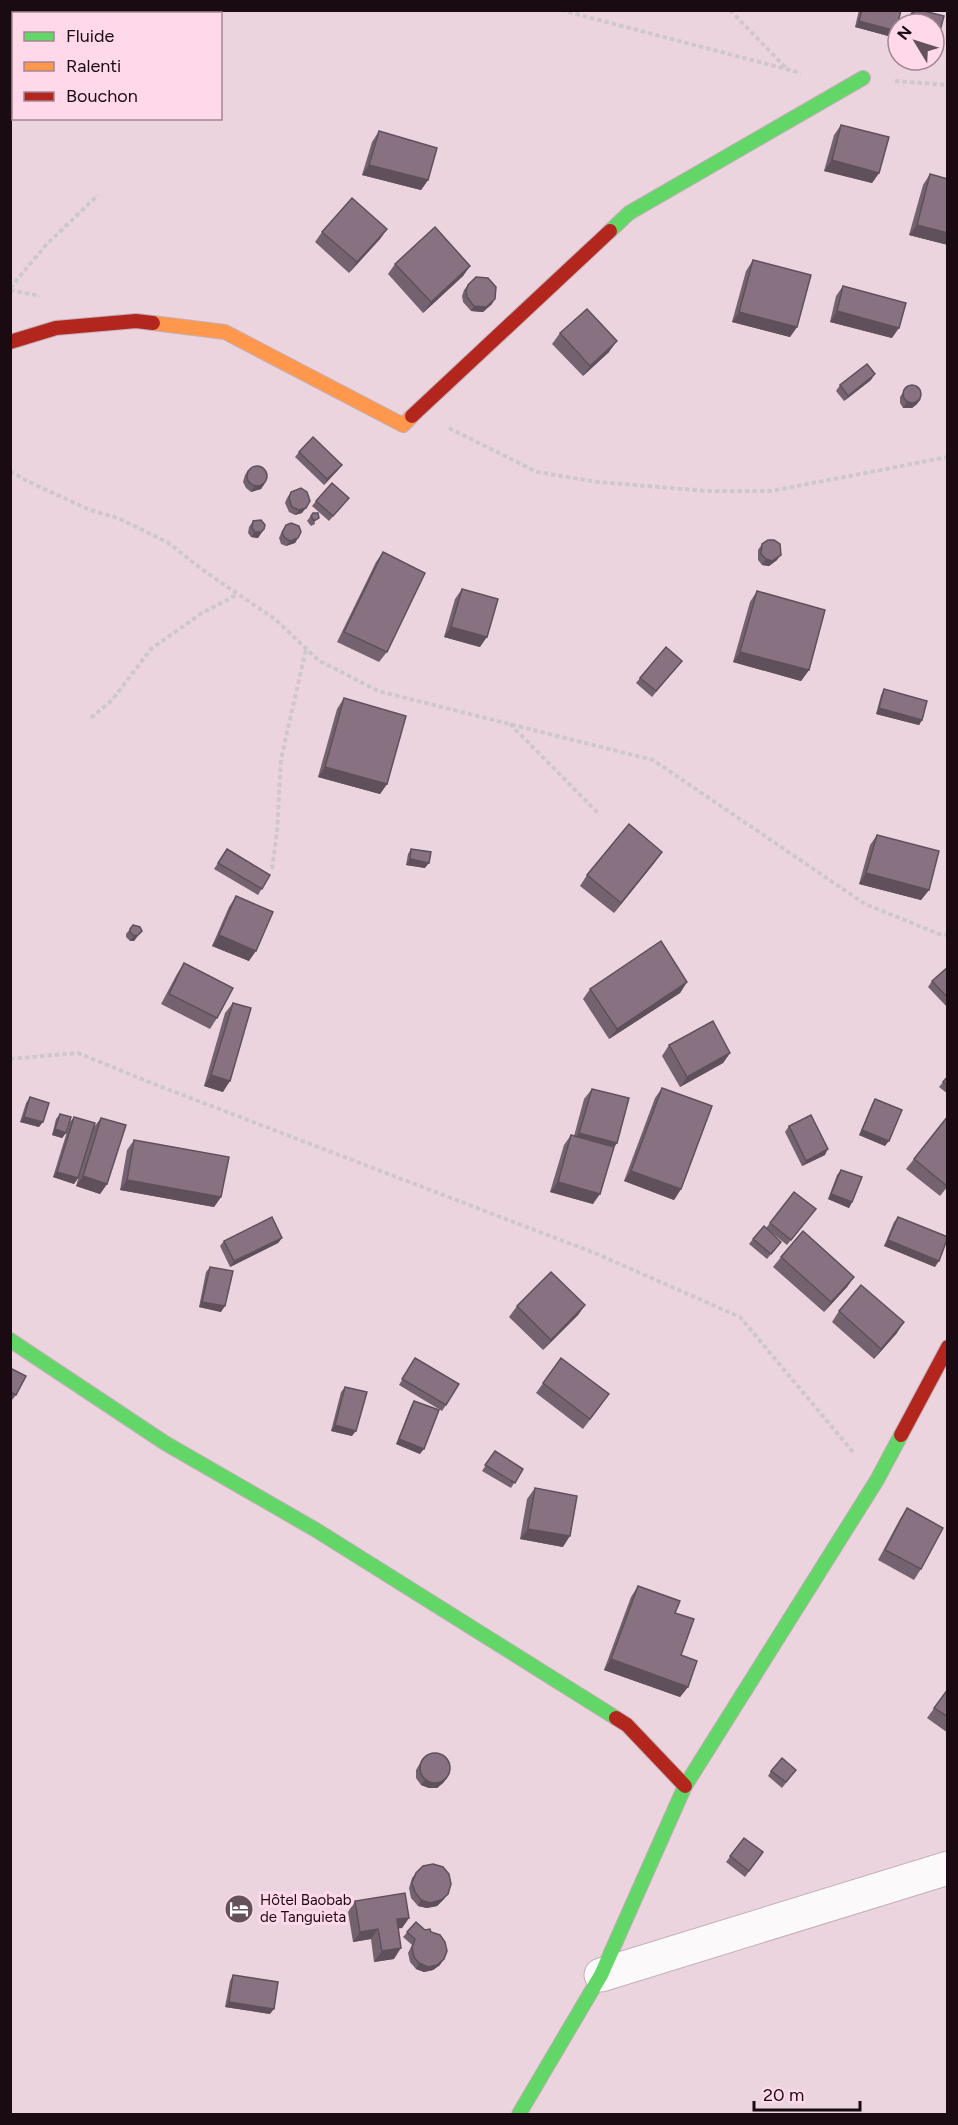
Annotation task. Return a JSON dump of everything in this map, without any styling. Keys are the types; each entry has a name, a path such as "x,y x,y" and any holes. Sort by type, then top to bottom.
{"street":[{"path":"10,342 56,328 136,321 225,332 403,425 629,213 863,78"},
{"path":"10,1340 165,1443 316,1530 627,1725 685,1786"},
{"path":"519,2115 601,1975 685,1786 877,1480 948,1347"},
{"path":"601,1975 948,1868"}],"path":[{"path":"561,10 804,73"},
{"path":"730,10 786,69"},
{"path":"863,78 948,85"},
{"path":"10,288 46,245 98,195"},
{"path":"416,412 537,472 598,482 707,491 771,491 948,457"},
{"path":"10,471 90,510 118,518 167,542 207,573 275,619 318,660 378,691 653,760 865,904 939,934 948,935"},
{"path":"91,718 112,700 151,649 202,613 238,594"},
{"path":"272,869 277,832 281,759 306,648"},
{"path":"509,724 600,815"},
{"path":"10,1059 78,1053 597,1254 740,1317 877,1480"}],"building":[{"path":"156,10 188,10 188,12 156,12"},
{"path":"862,10 901,10 901,12 886,12 886,28 859,21"},
{"path":"841,125 889,137 879,173 832,160"},
{"path":"379,131 437,148 428,180 369,165"},
{"path":"930,174 948,179 948,233 917,225"},
{"path":"352,198 387,229 357,262 322,232"},
{"path":"435,227 470,266 431,302 395,264"},
{"path":"753,260 811,275 797,327 739,312"},
{"path":"476,277 488,278 496,287 495,299 486,307 474,306 467,297 468,285"},
{"path":"843,286 906,303 899,328 837,311"},
{"path":"587,309 617,341 590,366 560,333"},
{"path":"867,364 875,374 848,396 840,385"},
{"path":"912,385 918,388 921,394 918,400 912,403 906,400 903,394 906,388"},
{"path":"313,437 342,465 327,479 299,452"},
{"path":"257,466 264,469 267,476 264,483 257,486 250,483 247,476 250,469"},
{"path":"332,483 349,498 333,516 316,501"},
{"path":"301,488 307,492 310,501 306,508 299,510 292,507 289,498 291,492"},
{"path":"313,513 318,513 319,518 314,521 311,516"},
{"path":"261,520 265,525 264,529 261,532 255,532 252,528 253,521"},
{"path":"291,523 299,526 301,532 298,538 290,541 282,533 286,525"},
{"path":"768,540 774,540 780,544 781,555 772,561 761,554 762,544"},
{"path":"383,552 425,573 387,652 344,632"},
{"path":"462,589 498,599 487,637 451,627"},
{"path":"757,591 825,610 809,670 740,652"},
{"path":"666,647 682,661 656,691 640,678"},
{"path":"884,689 927,701 922,720 879,708"},
{"path":"344,698 406,716 387,784 325,767"},
{"path":"629,824 662,852 621,903 587,875"},
{"path":"877,835 939,851 929,890 866,873"},
{"path":"227,849 270,875 262,889 218,863"},
{"path":"411,849 431,852 429,863 410,859"},
{"path":"236,896 273,912 256,951 219,935"},
{"path":"133,925 140,927 142,931 138,935 134,936 130,932"},
{"path":"661,941 687,982 617,1029 590,989"},
{"path":"184,963 233,988 217,1018 169,994"},
{"path":"948,967 948,998 932,981"},
{"path":"233,1003 251,1008 230,1081 211,1075"},
{"path":"713,1021 730,1053 687,1077 669,1045"},
{"path":"948,1076 948,1086 943,1082"},
{"path":"662,1088 712,1106 681,1189 631,1171"},
{"path":"592,1089 629,1098 617,1143 579,1133"},
{"path":"30,1097 49,1103 43,1122 24,1117"},
{"path":"875,1099 902,1110 889,1141 862,1130"},
{"path":"60,1114 71,1117 66,1133 55,1129"},
{"path":"811,1115 828,1149 806,1161 789,1126"},
{"path":"948,1116 948,1185 947,1186 914,1159"},
{"path":"74,1117 95,1123 78,1178 57,1172"},
{"path":"101,1118 126,1125 107,1184 83,1176"},
{"path":"571,1135 614,1147 600,1194 558,1182"},
{"path":"134,1140 229,1157 221,1197 127,1180"},
{"path":"841,1170 862,1177 852,1202 831,1194"},
{"path":"794,1192 816,1209 791,1240 770,1223"},
{"path":"272,1217 282,1238 234,1261 224,1241"},
{"path":"898,1217 948,1237 939,1261 888,1240"},
{"path":"764,1226 781,1242 771,1254 753,1239"},
{"path":"803,1231 854,1277 831,1302 781,1257"},
{"path":"210,1267 233,1271 225,1306 202,1302"},
{"path":"551,1272 585,1305 551,1340 517,1306"},
{"path":"861,1285 904,1322 881,1349 839,1311"},
{"path":"415,1358 459,1384 446,1405 402,1379"},
{"path":"561,1358 609,1394 590,1419 543,1383"},
{"path":"10,1368 26,1376 16,1395 10,1392"},
{"path":"345,1387 367,1392 356,1431 335,1425"},
{"path":"414,1401 439,1410 424,1449 399,1439"},
{"path":"495,1451 523,1469 515,1483 485,1465"},
{"path":"535,1488 577,1496 570,1536 528,1529"},
{"path":"907,1508 943,1528 921,1569 885,1550"},
{"path":"638,1586 680,1601 675,1613 694,1619 681,1655 697,1661 688,1687 611,1659"},
{"path":"948,1689 948,1717 934,1708"},
{"path":"435,1753 446,1757 450,1768 446,1779 435,1783 424,1779 420,1768 424,1757"},
{"path":"782,1758 796,1770 786,1782 771,1771"},
{"path":"744,1838 763,1852 749,1871 730,1856"},
{"path":"433,1864 443,1867 449,1874 451,1884 448,1894 441,1900 430,1903 421,1900 412,1883 416,1873 423,1866"},
{"path":"405,1893 409,1918 397,1919 401,1948 382,1951 378,1929 360,1932 355,1901"},
{"path":"416,1922 425,1930 430,1929 431,1932 440,1935 445,1942 447,1951 444,1959 437,1965 428,1967 419,1963 414,1957 412,1948 415,1939 407,1932"},
{"path":"233,1975 278,1982 274,2009 229,2002"}],"traffic: fast":[{"path":"610,231 629,213 863,78"},
{"path":"10,1340 165,1443 316,1530 616,1718"},
{"path":"519,2114 601,1975 685,1786 877,1480 901,1435"}],"traffic: slow":[{"path":"153,323 225,332 403,425 412,416"}],"traffic: jam":[{"path":"412,416 610,231"},
{"path":"10,342 56,328 136,321 153,323"},
{"path":"901,1435 948,1347"},
{"path":"616,1718 627,1725 685,1786"}],"place":[{"name":"Hôtel Baobab de Tanguieta","path":"239,1909"}]}
